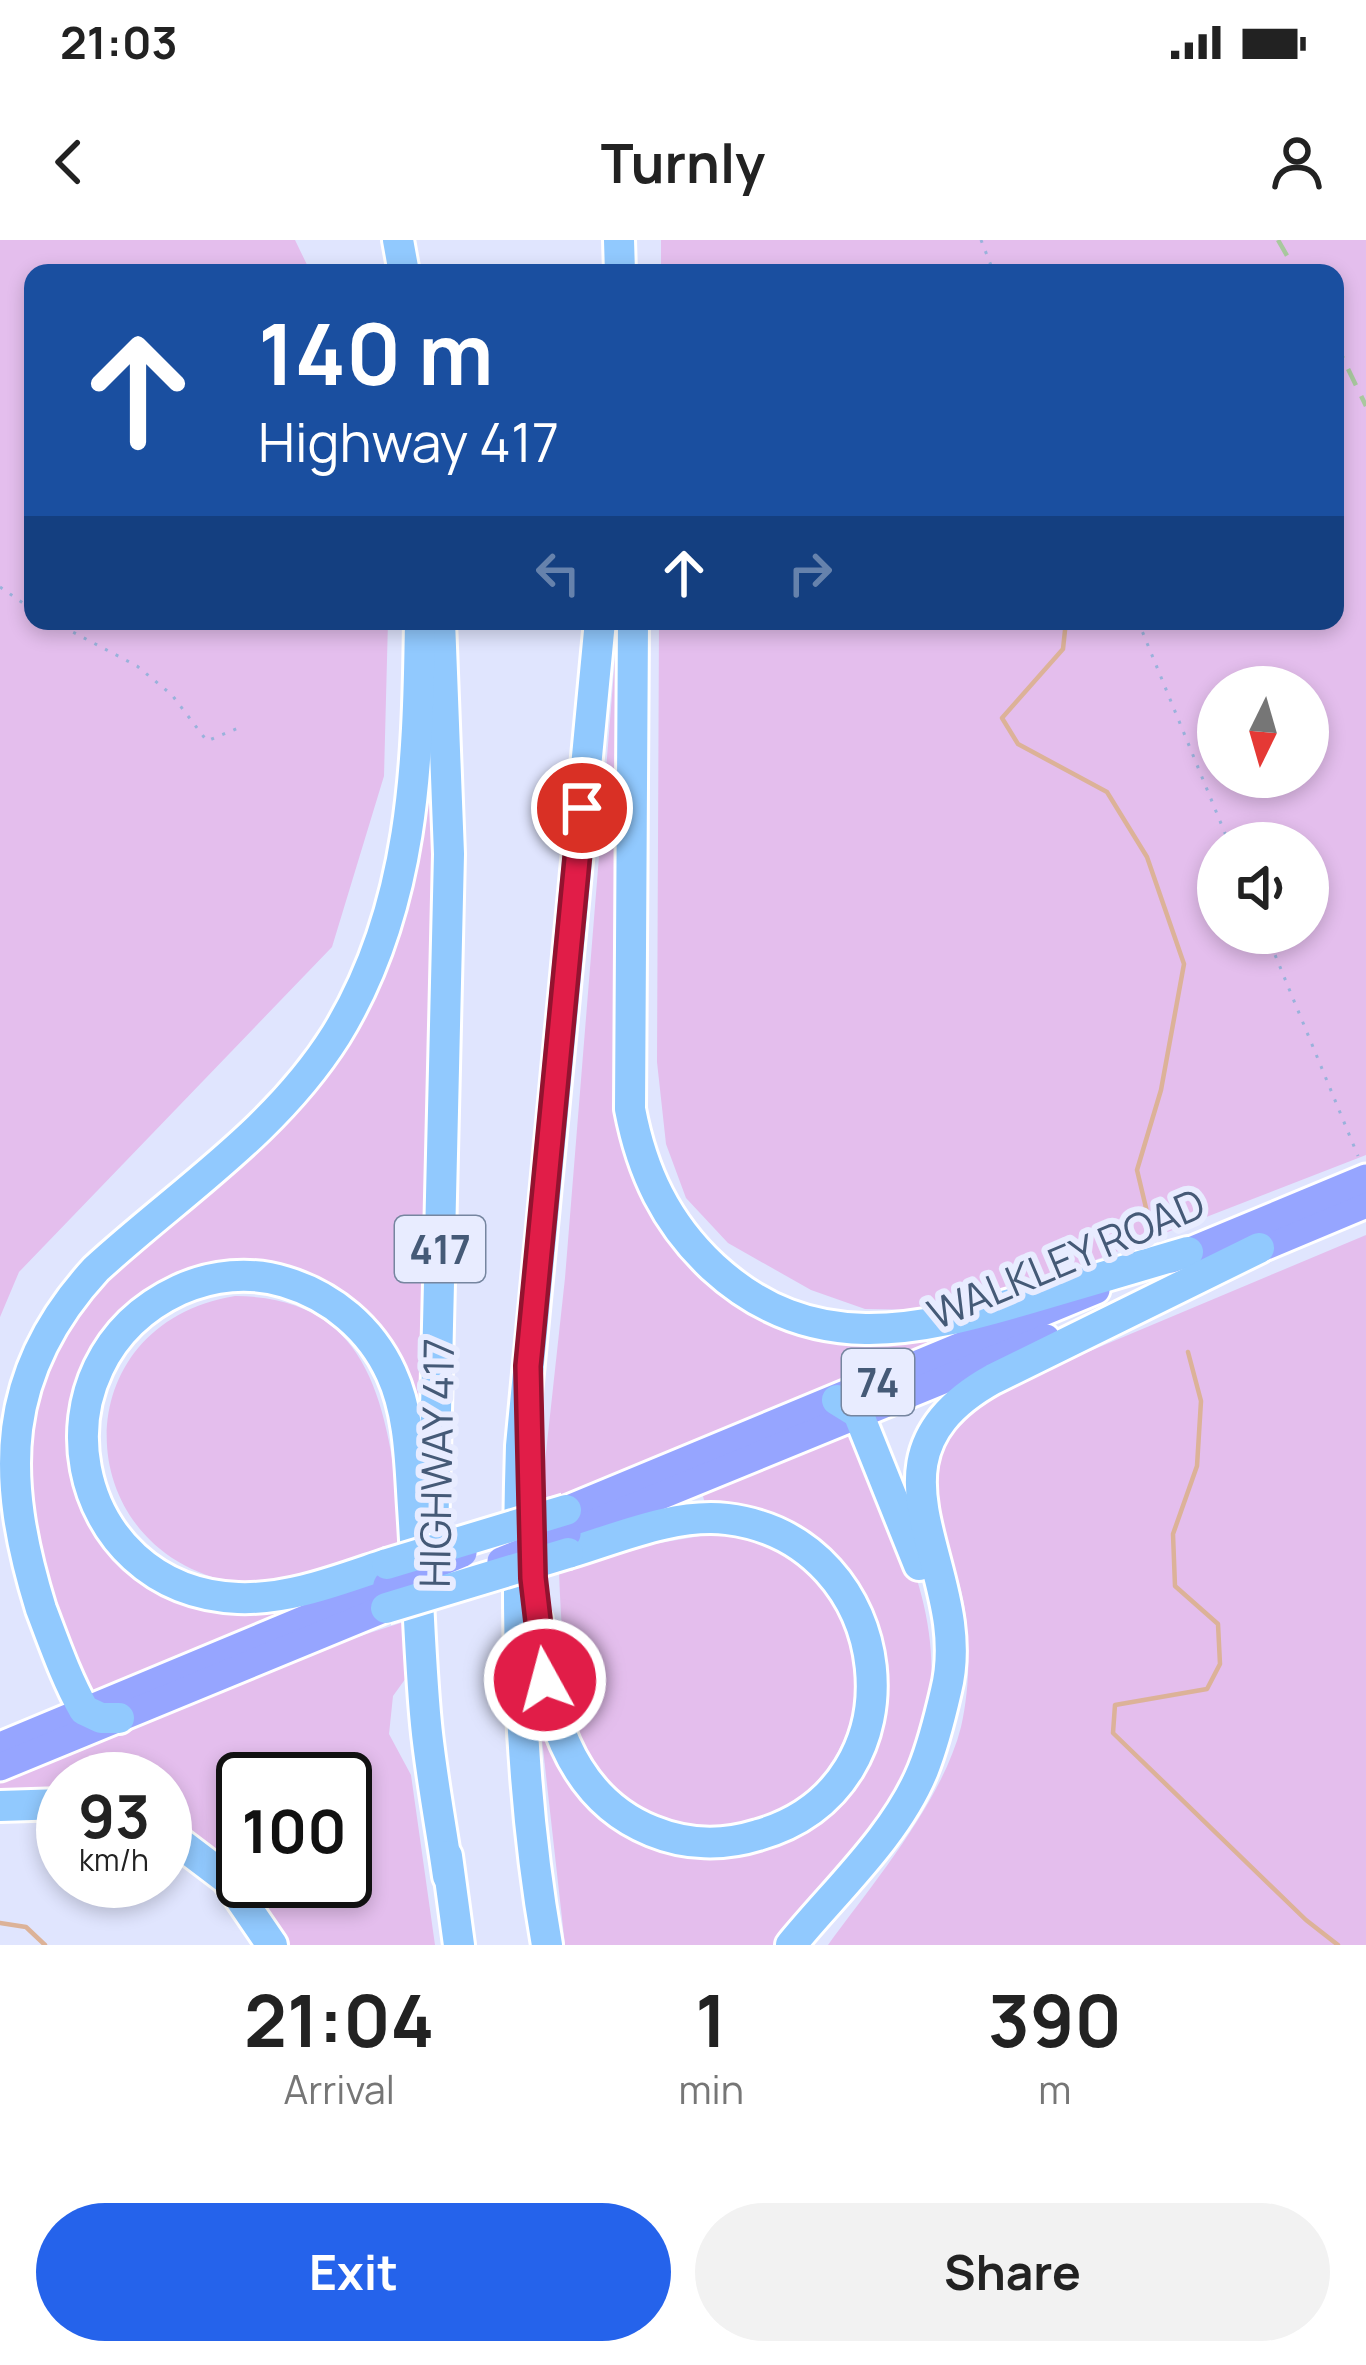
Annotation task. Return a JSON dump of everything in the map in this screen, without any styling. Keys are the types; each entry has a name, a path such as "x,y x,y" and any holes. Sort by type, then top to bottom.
{"highway":[{"path":"119,1718 100,1718 83,1710 10,1519 4,1453 15,1390 29,1354 63,1303 258,1131 311,1071 344,1021 382,940 404,860 414,787 419,630"},
{"name":"HIGHWAY 417","path":"440,630 449,854 433,1534 448,1876 459,1945"},
{"name":"HIGHWAY 417","path":"547,1945 525,1762 517,1582 528,1366 599,630"},
{"path":"633,630 630,1109 647,1173 691,1246 735,1286 782,1311 837,1328 888,1331 949,1322 1188,1252"},
{"path":"790,1945 912,1792 939,1712 950,1664 950,1610 921,1511 918,1477 925,1445 941,1418 993,1379 1259,1248"},
{"path":"448,1876 426,1725 405,1420 384,1359 342,1310 300,1287 260,1276 193,1284 152,1306 118,1337 97,1368 85,1404 84,1466 106,1525 141,1562 200,1592 243,1598 387,1586 567,1532 706,1519 764,1528 819,1561 856,1609 873,1673 864,1733 836,1785 803,1815 734,1841 697,1842 656,1833 621,1816 584,1778 556,1725 539,1645 533,1578 528,1366"},
{"path":"848,1406 933,1601 940,1653 939,1712"},
{"path":"387,1586 567,1532"},
{"path":"0,1806 36,1805"},
{"path":"192,1852 227,1879 272,1945"}],"main road":[{"name":"WALKLEY ROAD","path":"567,1532 1364,1172"},
{"name":"WALKLEY ROAD","path":"848,1406 1366,1204"},
{"path":"0,1746 387,1586"},
{"path":"0,1767 119,1718 387,1586"}],"path":[{"path":"69,630 137,666 172,695 207,741 243,725"},
{"path":"1142,630 1220,822"},
{"path":"1275,954 1364,1172"}],"shaded area":[{"path":"0,240 295,240 307,264 24,264 24,630 388,630 384,776 332,947 19,1272 0,1317"},
{"path":"661,240 1366,240 1366,1155 1067,1271 932,1310 865,1309 811,1290 728,1243 686,1198 666,1144 657,1062 659,630 1344,630 1344,264 661,264"},
{"path":"617,630 626,630 621,991 651,1205 776,1319 962,1326 967,1335 587,1489 541,1498 565,1278"},
{"path":"420,782 433,782 422,1403 409,1404 321,1286 165,1286 75,1418 136,1570 300,1599 304,1607 91,1697 81,1683 17,1508 50,1334 334,1054"},
{"path":"1366,1235 1366,1945 828,1945 922,1813 961,1727 968,1663 966,1614 934,1493 938,1451 948,1431 978,1404 1040,1372"},
{"path":"235,1296 285,1302 323,1319 350,1345 370,1378 383,1416 405,1544 301,1583 270,1589 182,1564 141,1530 116,1488 107,1440 114,1392 137,1349 178,1316"},
{"path":"853,1428 914,1569 931,1662 928,1709 914,1757 888,1806 783,1945 565,1945 540,1722 548,1723 606,1814 748,1848 862,1756 851,1588 705,1504 702,1492"},
{"path":"724,1532 792,1559 833,1595 854,1652 856,1694 847,1732 829,1767 803,1795 769,1815 730,1826 685,1825 623,1796 603,1777 585,1749 566,1673 559,1571 630,1548"},
{"path":"410,1620 411,1671 393,1696 389,1734 411,1775 435,1945 284,1945 248,1908 372,1908 372,1752 216,1752 216,1874 192,1849 192,1752 69,1752 329,1646"},
{"path":"36,1765 36,1797 0,1799 0,1780"}],"waterway":[{"path":"1065,630 1063,649 1002,718 1018,744 1107,792 1147,857 1184,964 1161,1090 1137,1170 1147,1212"},
{"path":"1188,1352 1201,1401 1197,1466 1173,1534 1175,1586 1218,1624 1220,1664 1207,1689 1115,1705 1113,1733 1306,1920 1338,1945"},
{"path":"0,1923 26,1927 45,1945"}],"railway":[{"path":"1278,240 1292,264"},
{"path":"1344,361 1366,406"}],"route":[{"path":"545,1680 533,1578 528,1366 582,808"}]}
